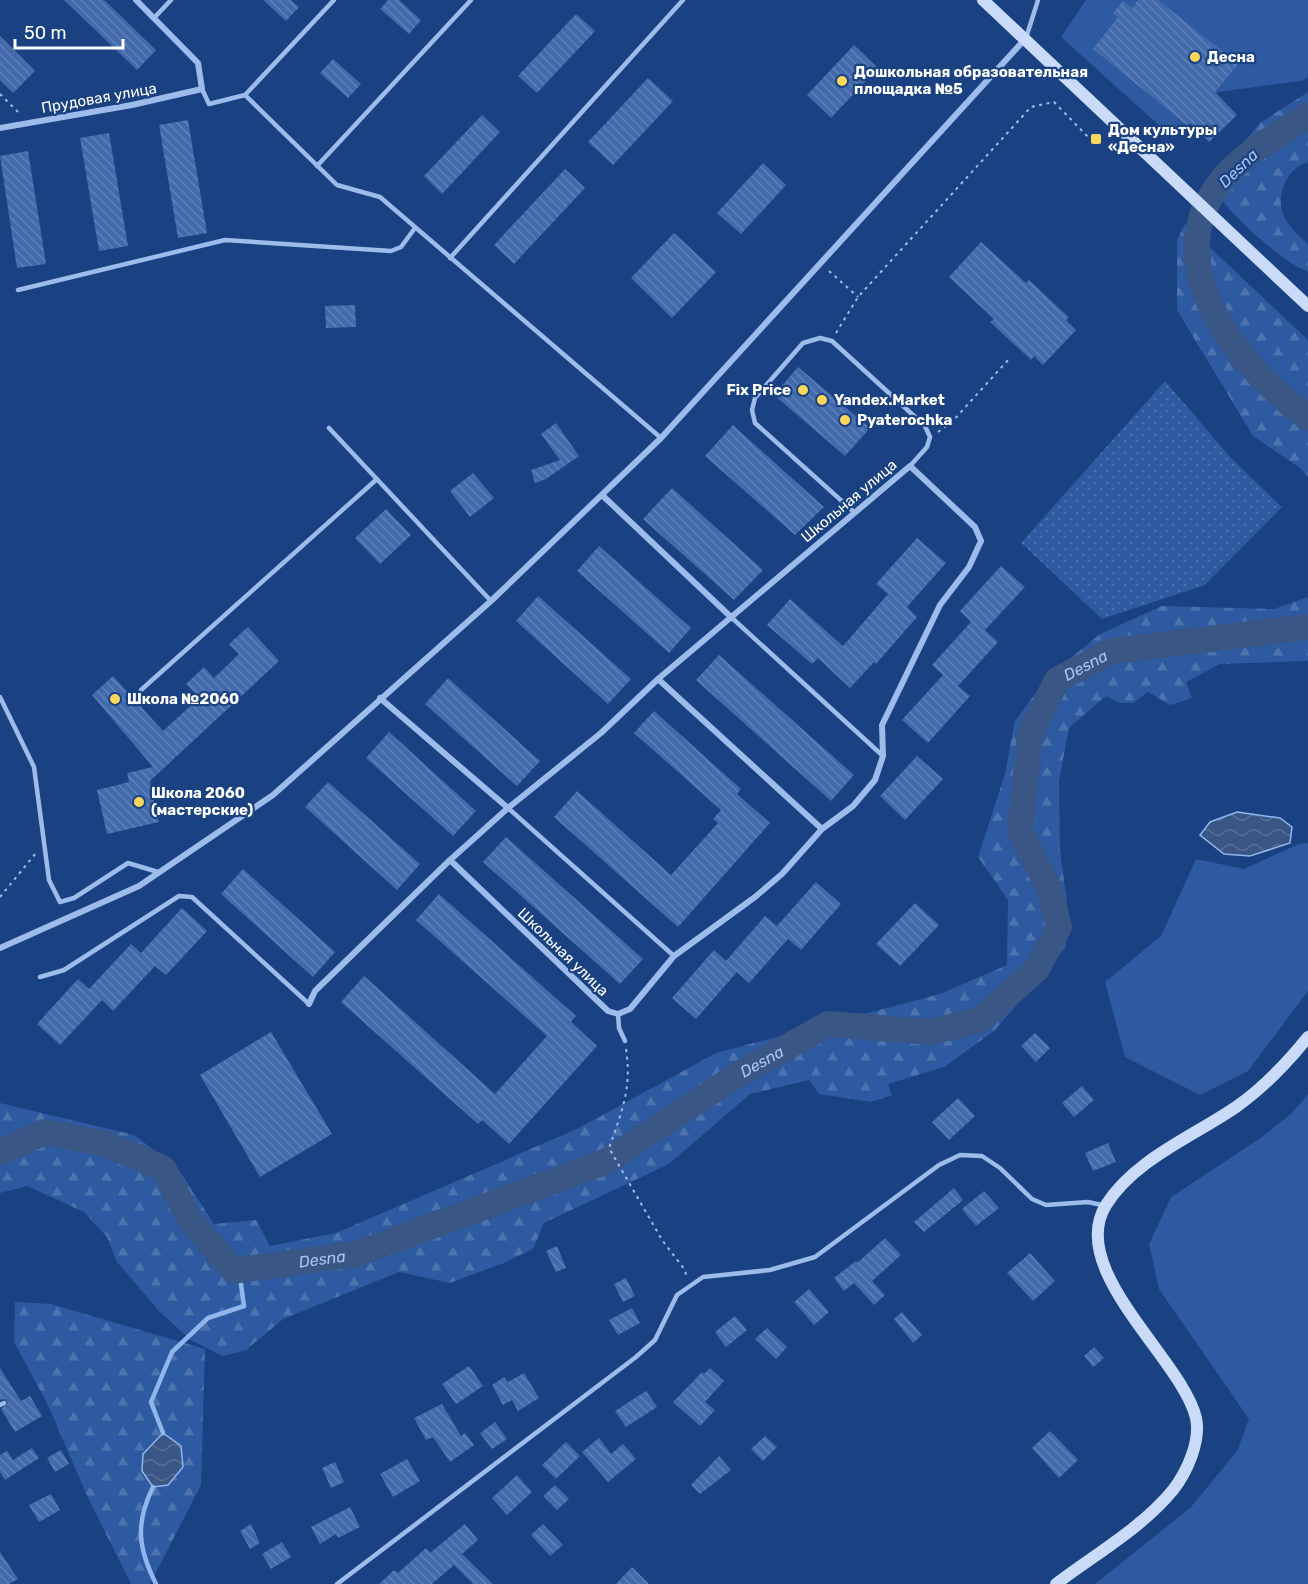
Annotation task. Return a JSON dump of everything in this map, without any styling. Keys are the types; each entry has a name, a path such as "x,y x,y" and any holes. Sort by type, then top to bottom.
{"street":[{"path":"136,0 198,63 202,90"},
{"path":"983,0 1307,304"},
{"path":"0,948 139,885 273,795 491,601 661,438 1026,38"},
{"name":"Прудовая улица","path":"0,128 202,90"},
{"name":"Школьная улица","path":"309,1004 315,991 450,860 508,808 601,733 658,679 910,466 975,527 981,541 969,567 940,605 903,676 882,725 883,756 875,780 862,797 822,829 764,889 674,956 630,1009 618,1014 608,1011 450,860"},
{"path":"602,495 732,618"},
{"path":"658,679 822,829"},
{"path":"380,698 508,808"},
{"path":"1056,1584 1141,1520 1173,1489 1194,1452 1196,1419 1180,1387 1113,1287 1103,1263 1098,1231 1106,1206 1150,1162 1238,1106 1260,1087 1308,1037"}],"lane":[{"path":"154,18 171,0"},
{"path":"202,90 209,104 245,95 334,0"},
{"path":"317,166 471,0"},
{"path":"450,258 683,0"},
{"path":"1026,38 1038,0"},
{"path":"245,95 337,185 380,197 661,438"},
{"path":"18,291 225,240 391,251 401,247 415,228"},
{"path":"854,512 755,423 752,410 755,398 803,343 820,338 832,341 925,426 930,437 927,447 910,466"},
{"path":"329,428 491,601"},
{"path":"141,690 377,479"},
{"path":"732,618 883,756"},
{"path":"0,697 34,767 43,831 42,846 49,880 60,902 74,898 128,864 158,872"},
{"path":"508,808 674,956"},
{"path":"40,976 64,970 179,896 192,897 309,1004"},
{"path":"618,1014 619,1028 625,1041"},
{"path":"337,1584 636,1357 655,1340 677,1295 703,1277 770,1270 815,1257 939,1166 960,1155 982,1156 1000,1168 1032,1199 1046,1205 1088,1203 1106,1206"}],"path":[{"path":"0,94 29,123"},
{"path":"832,341 858,297 1031,107 1054,102 1092,140"},
{"path":"821,264 858,297"},
{"path":"930,437 951,423 1009,358"},
{"path":"0,897 42,846"},
{"path":"625,1041 630,1076 620,1119 609,1148 662,1240 685,1270 688,1287"}],"green space":[{"name":"Десна","path":"1086,0 1308,0 1308,77 1301,81 1218,92 1173,138 1061,37"},
{"path":"1308,92 1308,162 1289,175 1283,188 1281,205 1290,226 1308,244 1308,271 1299,268 1273,250 1232,212 1218,193 1217,175 1260,123"},
{"path":"1185,224 1308,340 1308,477 1300,468 1253,436 1177,310 1177,240"},
{"path":"1165,381 1232,459 1282,507 1205,585 1102,619 1021,543"},
{"path":"1308,597 1308,661 1220,664 1186,682 1192,698 1170,705 1148,692 1133,703 1119,703 1106,696 1069,728 1059,781 1060,850 1067,902 1066,947 994,1031 944,1067 888,1084 892,1095 871,1102 819,1094 809,1080 750,1094 669,1164 544,1223 533,1249 450,1283 399,1272 283,1319 246,1350 223,1356 191,1340 160,1312 117,1262 107,1237 84,1212 27,1186 0,1193 0,1103 134,1135 177,1167 214,1224 256,1220 270,1246 336,1233 577,1129 716,1053 940,994 1007,965 1008,900 978,857 1005,774 1015,721 1048,677 1100,634 1162,606 1274,609"},
{"path":"1308,843 1308,991 1248,1071 1200,1095 1125,1057 1105,982 1161,936 1196,859 1244,869 1299,844"},
{"path":"1308,1094 1308,1584 1095,1584 1191,1507 1237,1451 1249,1419 1159,1289 1149,1244 1171,1197 1262,1137 1292,1113"},
{"path":"15,1302 51,1304 205,1349 201,1485 150,1584 131,1584 88,1498 48,1405 14,1342"}],"water":[{"path":"1237,812 1280,818 1292,827 1290,843 1250,856 1224,854 1200,835 1210,822"},
{"path":"163,1433 181,1446 183,1467 168,1485 153,1487 142,1471 143,1454"}],"building":[{"path":"64,0 104,0 156,50 137,70"},
{"path":"263,0 291,0 299,7 286,21"},
{"path":"388,0 399,0 421,20 409,34 380,9"},
{"path":"1138,0 1158,0 1238,64 1215,92 1237,115 1209,142 1190,123 1188,126 1093,49 1118,17 1113,13 1123,1 1132,8"},
{"path":"576,14 595,31 537,93 518,76"},
{"path":"0,36 35,71 13,93 0,80"},
{"name":"Дошкольная образовательная площадка №5","path":"854,45 878,68 831,118 807,95"},
{"path":"333,59 361,84 348,98 320,73"},
{"path":"648,78 673,101 613,165 588,142"},
{"path":"482,115 500,132 442,194 424,176"},
{"path":"188,120 207,233 178,238 159,125"},
{"path":"109,133 128,246 99,251 80,138"},
{"path":"28,151 46,264 17,268 0,156"},
{"path":"763,163 786,185 741,234 717,213"},
{"path":"565,169 585,188 514,264 494,245"},
{"path":"674,233 716,272 672,318 631,278"},
{"path":"981,242 1026,283 1029,280 1069,317 1066,320 1076,330 1043,365 1034,356 1031,360 990,322 994,319 949,277"},
{"path":"355,305 356,327 326,328 325,306"},
{"path":"798,367 870,428 845,456 774,395"},
{"path":"556,423 579,456 546,479 535,483 531,470 560,460 541,434"},
{"path":"733,425 824,507 795,535 705,456"},
{"path":"473,473 494,498 470,517 450,491"},
{"path":"672,488 763,570 734,600 643,519"},
{"path":"386,509 411,535 380,564 355,538"},
{"path":"917,538 946,563 907,607 917,617 876,664 874,662 850,688 818,658 812,664 767,625 790,599 843,646 888,594 876,584"},
{"path":"599,546 691,628 669,653 577,571"},
{"path":"1001,566 1025,587 985,630 998,642 958,686 970,696 928,743 902,720 943,675 932,665 971,622 960,611"},
{"path":"538,596 631,679 608,704 516,621"},
{"name":"Школа №2060","path":"248,627 279,661 150,781 159,822 107,834 97,790 129,782 127,773 153,767 92,695 113,676 163,731 199,698 186,684 204,667 214,678 239,654 229,644"},
{"path":"719,655 854,775 831,801 696,680"},
{"path":"448,678 540,761 517,786 425,704"},
{"path":"654,711 741,789 737,794 770,823 678,927 554,817 577,791 671,875 718,823 713,819 721,810 634,733"},
{"path":"389,732 476,811 453,836 366,758"},
{"path":"917,756 943,779 905,820 880,796"},
{"path":"328,782 420,864 397,890 305,807"},
{"path":"506,837 643,959 620,984 483,862"},
{"path":"243,869 335,952 313,977 221,894"},
{"path":"816,882 841,904 801,950 788,939 749,983 737,972 696,1019 672,998 714,950 726,961 765,916 777,926"},
{"path":"439,894 576,1016 571,1022 597,1046 509,1144 482,1120 478,1124 341,1002 364,976 495,1094 547,1036 416,920"},
{"path":"915,903 939,925 900,966 876,944"},
{"path":"182,908 207,931 166,975 155,966 113,1011 102,1000 60,1045 37,1024 78,979 89,989 131,944 141,953"},
{"path":"271,1032 332,1134 260,1177 200,1075"},
{"path":"1035,1033 1050,1048 1036,1062 1021,1046"},
{"path":"1082,1086 1094,1100 1074,1117 1062,1103"},
{"path":"958,1098 975,1116 949,1140 932,1122"},
{"path":"1108,1143 1116,1162 1093,1171 1085,1153"},
{"path":"954,1188 963,1200 924,1232 914,1222"},
{"path":"984,1191 999,1208 976,1226 962,1209"},
{"path":"885,1238 901,1255 872,1281 885,1295 874,1305 854,1283 844,1291 834,1278 856,1261 857,1263"},
{"path":"557,1246 566,1268 556,1272 546,1251"},
{"path":"1030,1253 1055,1281 1033,1301 1007,1273"},
{"path":"626,1278 635,1296 623,1302 614,1284"},
{"path":"809,1289 829,1312 814,1325 794,1302"},
{"path":"632,1308 640,1323 618,1335 609,1320"},
{"path":"902,1312 922,1335 913,1343 894,1319"},
{"path":"735,1316 747,1330 726,1347 715,1332"},
{"path":"767,1328 787,1347 776,1359 755,1339"},
{"path":"1094,1347 1104,1358 1093,1367 1084,1356"},
{"path":"469,1366 483,1386 456,1404 442,1384"},
{"path":"0,1368 21,1401 30,1396 42,1416 15,1432 1,1409 8,1403 5,1399 0,1400"},
{"path":"710,1368 724,1381 705,1402 715,1410 700,1426 673,1402 702,1372 704,1374"},
{"path":"524,1373 539,1398 518,1411 512,1400 503,1405 492,1385 504,1377 508,1382"},
{"path":"646,1391 657,1407 626,1427 615,1411"},
{"path":"442,1404 461,1436 465,1433 474,1445 450,1462 433,1437 426,1440 414,1418"},
{"path":"495,1422 507,1439 492,1449 480,1433"},
{"path":"1050,1431 1078,1460 1059,1478 1032,1448"},
{"path":"765,1436 777,1447 763,1461 751,1449"},
{"path":"599,1438 611,1454 623,1444 636,1459 608,1482 582,1452"},
{"path":"566,1442 580,1456 556,1479 542,1465"},
{"path":"32,1448 39,1458 5,1480 0,1472 0,1455 7,1451 13,1460"},
{"path":"61,1450 69,1464 55,1472 47,1458"},
{"path":"719,1456 731,1470 700,1494 691,1485"},
{"path":"407,1459 420,1481 393,1497 380,1474"},
{"path":"335,1462 344,1482 331,1488 322,1468"},
{"path":"517,1475 532,1492 507,1515 492,1498"},
{"path":"555,1485 569,1499 557,1510 543,1496"},
{"path":"51,1494 60,1510 39,1522 29,1505"},
{"path":"350,1507 360,1527 338,1538 336,1534 320,1544 311,1527"},
{"path":"251,1524 260,1543 250,1549 240,1531"},
{"path":"465,1524 478,1540 462,1554 493,1584 473,1584 454,1565 432,1584 379,1584 394,1570 398,1573 426,1548 430,1553"},
{"path":"543,1524 563,1545 550,1556 531,1535"},
{"path":"282,1542 291,1557 271,1569 262,1554"},
{"path":"0,1552 18,1579 9,1584 0,1584"},
{"path":"632,1567 649,1584 616,1584"}],"waterway":[{"name":"Desna","path":"1308,115 1248,155 1227,174 1218,185 1202,217 1197,250 1202,283 1215,315 1234,345 1257,373 1308,418"},
{"name":"Desna","path":"0,1152 45,1132 105,1144 163,1168 190,1220 234,1271 356,1254 605,1162 739,1074 828,1024 930,1032 980,1020 1037,969 1059,927 1049,888 1020,832 1030,735 1057,680 1112,651 1308,627"},
{"path":"163,1433 151,1402 172,1352 208,1318 244,1306 239,1270"},
{"path":"153,1487 143,1513 141,1536 145,1559 156,1584"}],"place":[{"name":"Десна","path":"1195,57"},
{"name":"Дошкольная образовательная площадка №5","path":"842,81"},
{"name":"Дом культуры «Десна»","path":"1096,139"},
{"name":"Fix Price","path":"803,390"},
{"name":"Yandex.Market","path":"822,400"},
{"name":"Pyaterochka","path":"845,420"},
{"name":"Школа №2060","path":"115,699"},
{"name":"Школа 2060 (мастерские)","path":"139,802"}]}
